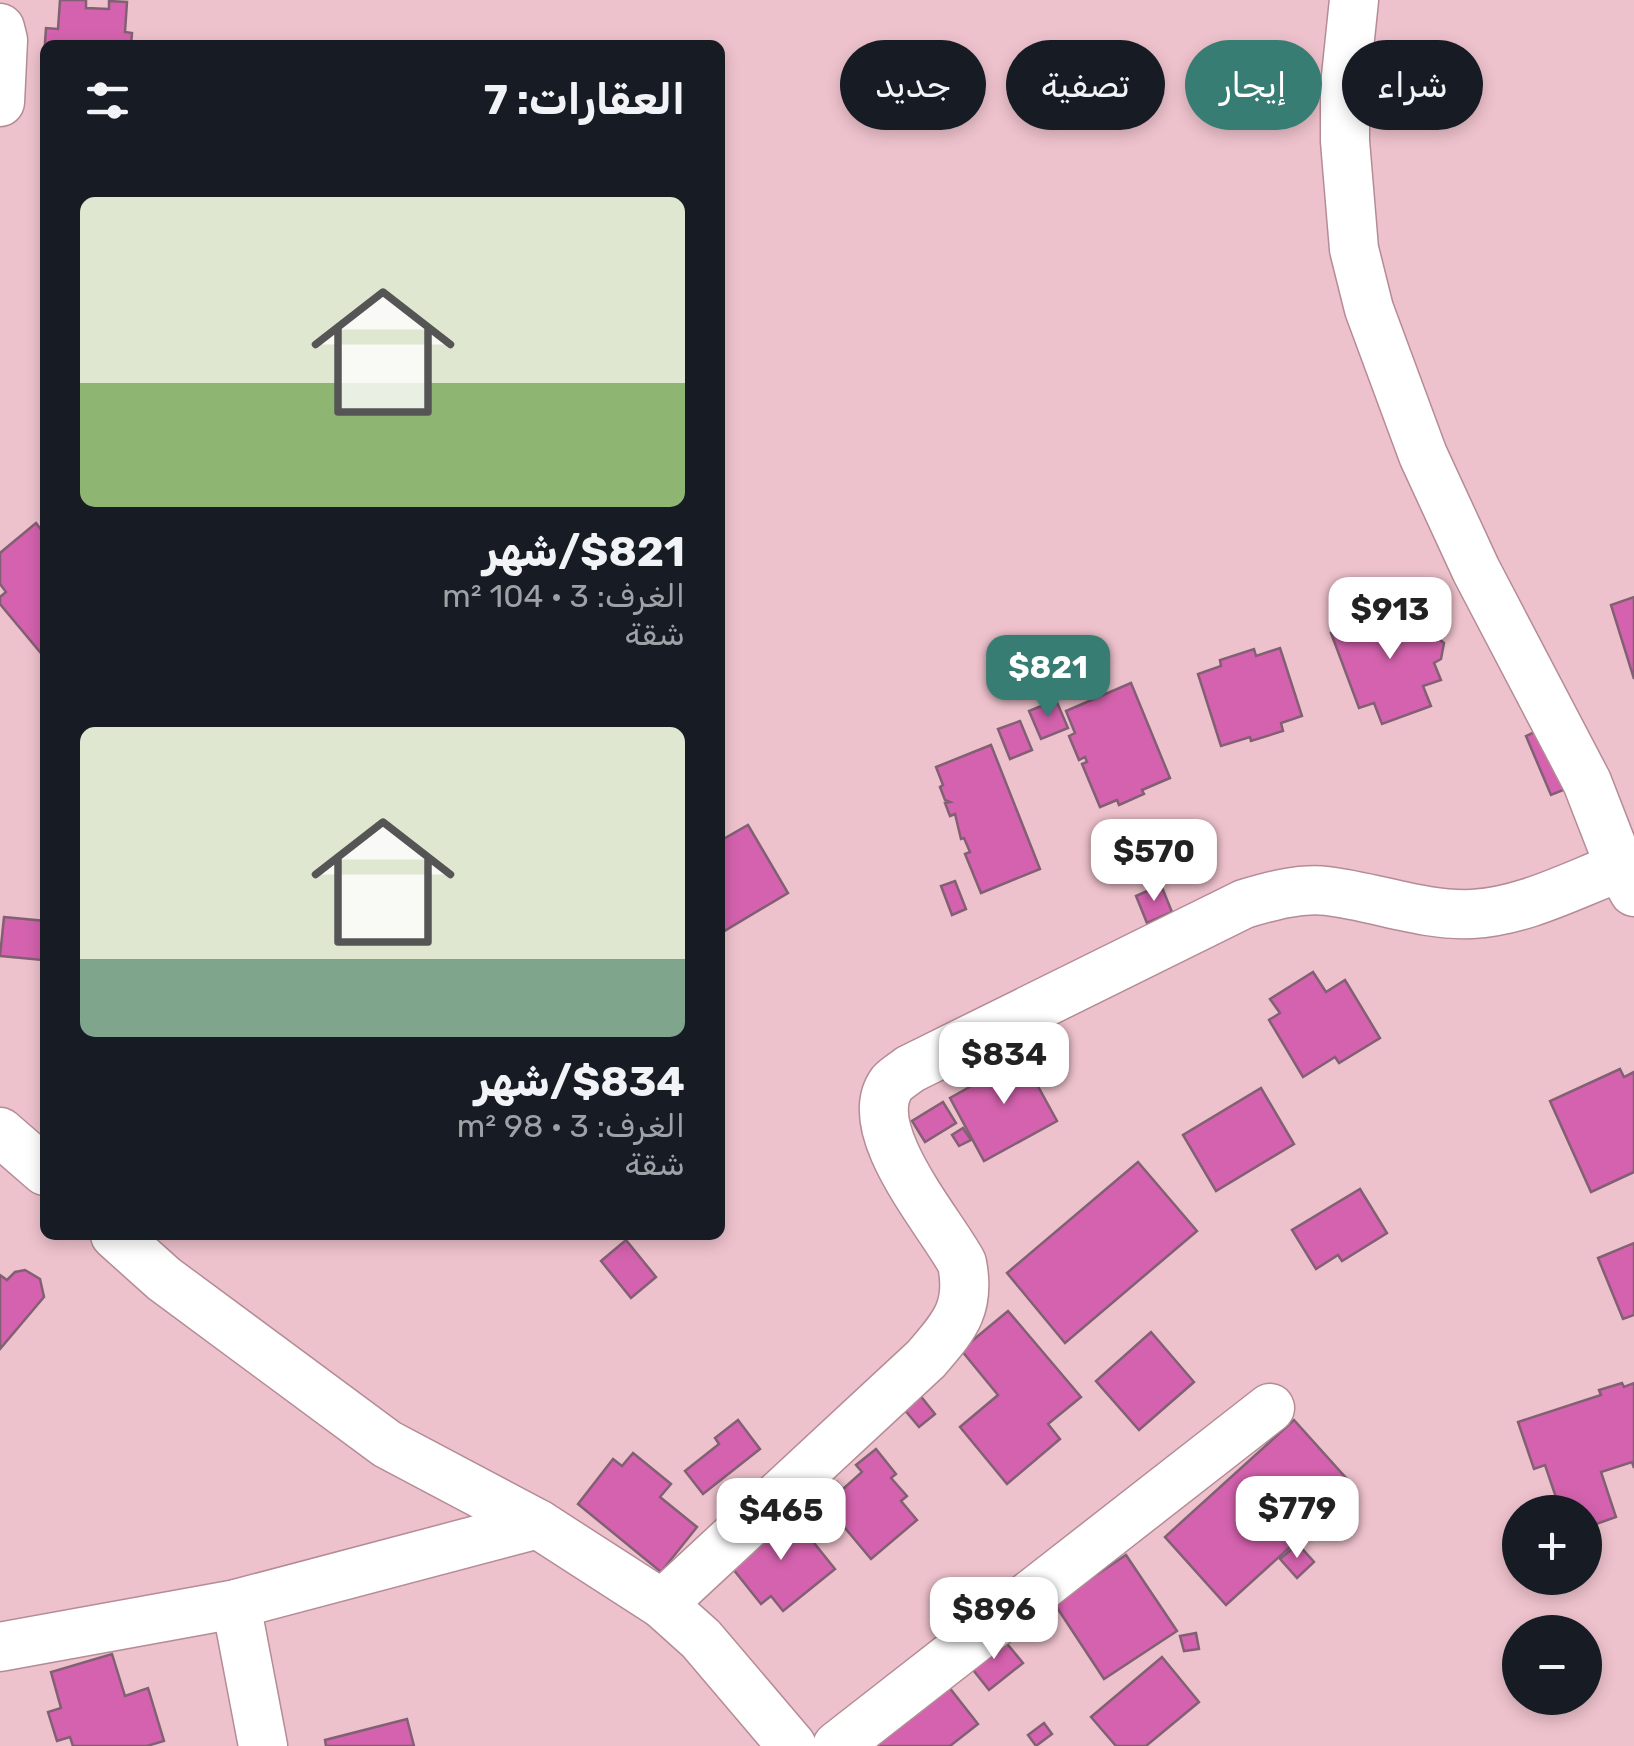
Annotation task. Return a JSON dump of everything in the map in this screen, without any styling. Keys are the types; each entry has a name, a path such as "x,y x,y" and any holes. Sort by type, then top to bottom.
{"street":[{"path":"662,1604 926,1359 962,1312 966,1284 962,1264 890,1145 884,1121 884,1102 893,1083 910,1068 1244,904 1286,892 1324,891 1424,912 1475,914 1531,903 1629,874 1422,454 1369,309 1354,249 1345,142 1354,0"},
{"path":"0,28 0,102"},
{"path":"0,1132 40,1168"},
{"path":"121,1240 164,1279 387,1444 538,1524 662,1604 701,1639 792,1746"},
{"path":"837,1746 1270,1408"},
{"path":"0,1647 236,1604 538,1524"},
{"path":"236,1604 264,1746"}],"building":[{"path":"60,0 86,0 86,8 109,9 109,1 127,2 125,32 132,33 131,40 45,40 46,28 58,29"},
{"path":"36,523 40,528 40,652 0,604 0,597 6,592 0,584 0,553"},
{"path":"1634,597 1634,679 1611,605"},
{"path":"1413,603 1423,633 1432,633 1444,643 1441,659 1434,663 1441,680 1423,686 1431,706 1382,724 1374,703 1359,708 1331,633"},
{"path":"1280,648 1302,716 1281,723 1283,731 1221,746 1198,674 1221,666 1220,660 1254,649 1256,656"},
{"path":"1131,683 1170,778 1119,805 1117,800 1100,807 1082,764 1087,762 1085,757 1079,760 1069,736 1075,733 1066,711"},
{"path":"1056,700 1068,728 1041,739 1029,711"},
{"path":"1020,721 1032,750 1010,759 998,729"},
{"path":"1547,726 1573,786 1551,795 1526,736"},
{"path":"991,745 1040,869 981,893 965,854 970,852 964,838 961,839 955,814 950,816 945,803 950,802 945,800 936,767"},
{"path":"748,825 788,893 725,931 725,838"},
{"path":"955,881 966,909 952,915 941,886"},
{"path":"1161,885 1172,912 1147,923 1136,896"},
{"path":"4,917 40,921 40,960 0,956"},
{"path":"1313,972 1326,992 1345,980 1380,1038 1339,1063 1335,1057 1303,1077 1269,1020 1280,1013 1270,999"},
{"path":"1017,1048 1057,1121 984,1161 950,1098 1000,1070 995,1059"},
{"path":"1620,1069 1624,1077 1634,1072 1634,1172 1591,1192 1550,1101"},
{"path":"1261,1088 1294,1144 1216,1191 1183,1135"},
{"path":"943,1102 956,1123 925,1142 912,1121"},
{"path":"963,1128 971,1140 959,1146 952,1135"},
{"path":"1138,1162 1197,1231 1065,1343 1007,1273"},
{"path":"1360,1189 1387,1233 1342,1261 1338,1255 1316,1269 1292,1230"},
{"path":"626,1240 656,1277 631,1298 601,1261"},
{"path":"1634,1243 1634,1315 1623,1319 1598,1258"},
{"path":"25,1270 40,1279 44,1297 0,1349 0,1275 7,1280 15,1272"},
{"path":"1008,1311 1081,1397 1048,1424 1060,1439 1007,1484 960,1427 998,1395 961,1350"},
{"path":"1151,1332 1194,1382 1139,1430 1096,1381"},
{"path":"1634,1383 1634,1468 1632,1462 1601,1472 1616,1517 1602,1522 1602,1495 1555,1495 1545,1465 1534,1469 1518,1422 1601,1395 1599,1390"},
{"path":"919,1394 935,1414 919,1427 903,1408"},
{"path":"738,1420 760,1449 703,1494 685,1471 719,1444 715,1438"},
{"path":"1294,1420 1355,1488 1226,1605 1165,1537"},
{"path":"876,1449 896,1474 891,1478 907,1496 901,1501 917,1520 871,1559 819,1497 837,1482 843,1489 862,1472 856,1465"},
{"path":"633,1453 671,1484 660,1497 697,1527 661,1572 578,1504 613,1459 622,1466"},
{"path":"790,1513 835,1569 783,1611 771,1596 761,1604 725,1559"},
{"path":"1298,1544 1314,1562 1297,1578 1280,1559"},
{"path":"1126,1555 1177,1631 1104,1679 1054,1603"},
{"path":"1196,1633 1199,1649 1184,1651 1180,1636"},
{"path":"999,1634 1023,1663 989,1690 966,1661"},
{"path":"112,1654 125,1696 148,1688 164,1741 147,1746 73,1746 70,1737 57,1741 48,1712 61,1708 51,1672"},
{"path":"1162,1657 1199,1702 1146,1746 1116,1746 1091,1717"},
{"path":"945,1682 978,1724 950,1746 875,1746"},
{"path":"407,1719 414,1746 326,1746 325,1740"},
{"path":"1044,1723 1052,1734 1036,1746 1028,1735"}]}
